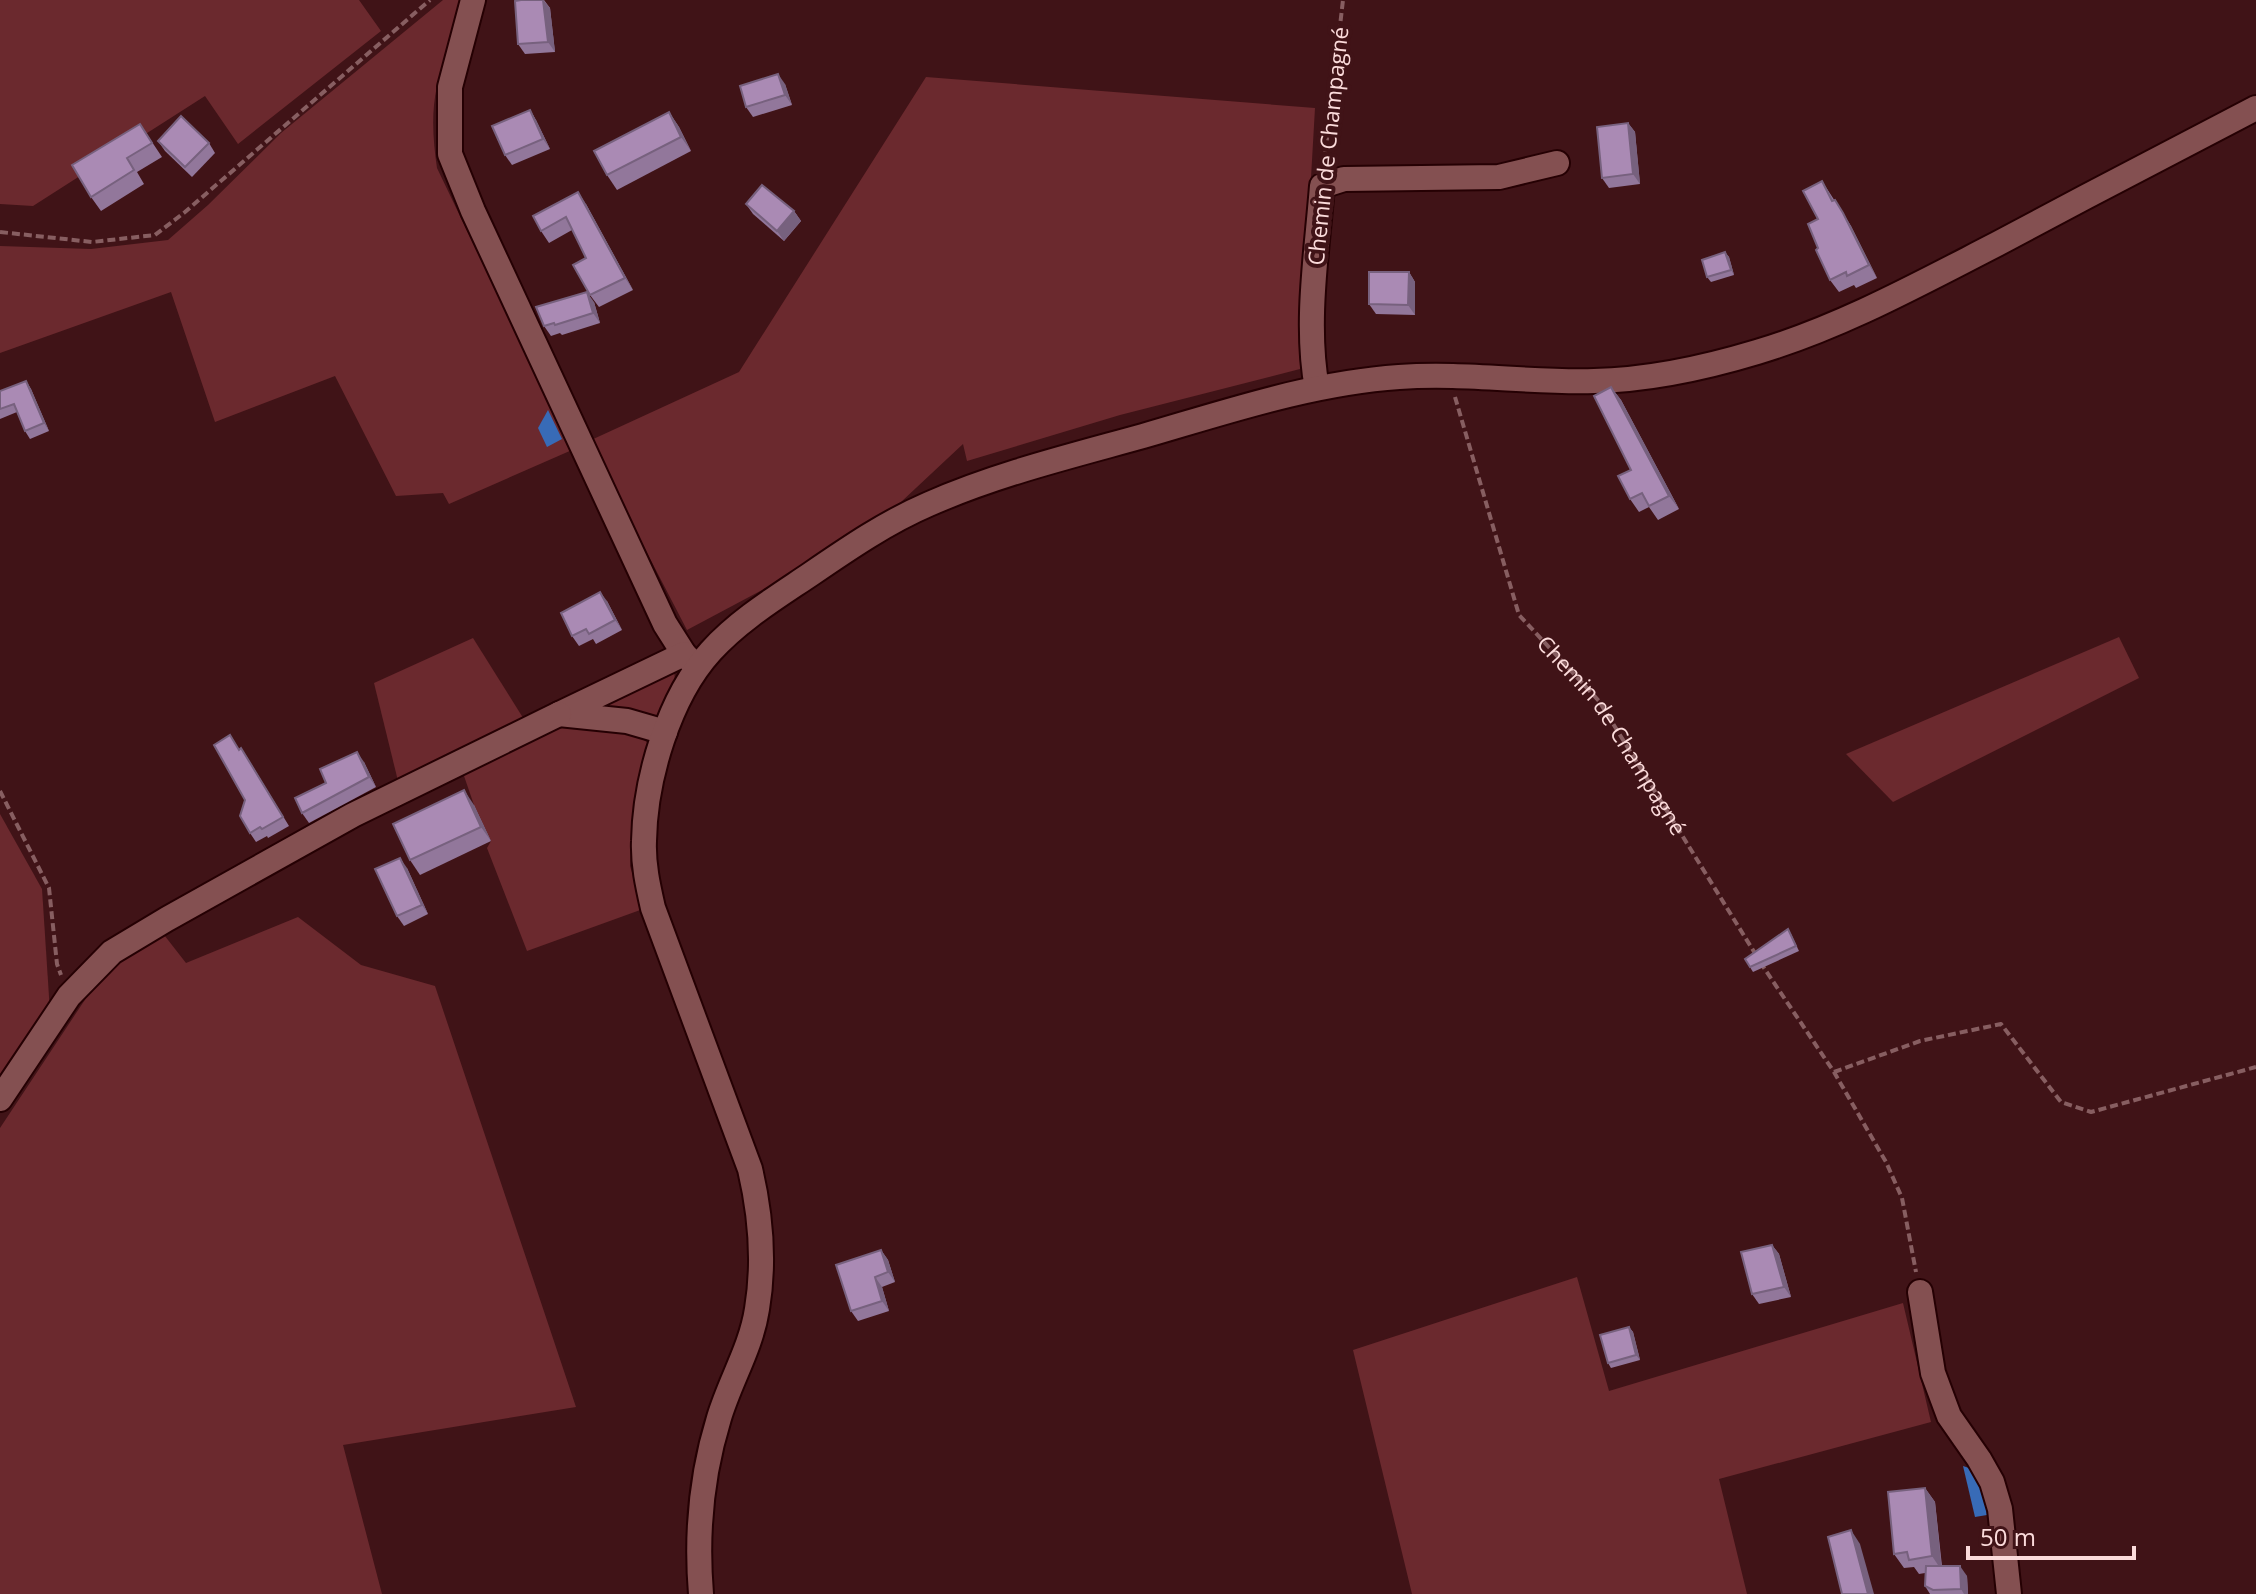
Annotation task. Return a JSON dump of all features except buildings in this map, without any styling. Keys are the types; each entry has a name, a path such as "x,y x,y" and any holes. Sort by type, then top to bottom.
{"street":[{"path":"473,0 450,87 450,154 473,211 645,582 665,624 690,661 679,700 665,732 645,811 643,845 647,880 653,908 750,1169 762,1235 762,1272 748,1348 719,1417 704,1476 700,1518 701,1594"},
{"path":"0,1099 69,996 112,952 353,815 559,714 690,661 713,648 784,592 869,536 927,504 982,483 1064,458 1317,388 1398,377 1592,382 1633,379 1699,368 1760,352 1904,293 2256,108"},
{"path":"1322,186 1344,179 1499,177 1557,163"},
{"name":"Chemin de Champagné","path":"1317,388 1312,361 1312,332 1322,186"},
{"path":"559,714 627,721 665,732"},
{"path":"1920,1292 1933,1373 1949,1416 1992,1482 2000,1509 2009,1594"}],"path":[{"path":"0,232 92,242 155,235 430,0"},
{"name":"Chemin de Champagné","path":"1322,186 1343,0"},
{"name":"Chemin de Champagné","path":"1446,377 1459,408 1519,615 1599,701 1769,977 1834,1072 1886,1162 1902,1198 1920,1292"},
{"path":"0,791 49,888 57,964 69,996"},
{"path":"1834,1072 1920,1041 2001,1024 2061,1102 2091,1112 2256,1067"}],"shaded area":[{"path":"0,0 359,0 381,31 238,144 205,96 33,206 0,204"},
{"path":"443,0 460,0 460,11 435,96 433,127 437,168 572,450 449,504 443,493 396,496 335,376 215,422 171,292 0,353 0,246 91,249 168,240 281,133"},
{"path":"926,77 1315,108 1300,369 1120,415 967,461 963,444 901,502 777,582 687,630 589,441 739,372"},
{"path":"2119,637 2139,678 1893,802 1846,754"},
{"path":"473,638 525,721 398,781 374,683"},
{"path":"673,667 674,689 658,722 580,709"},
{"path":"557,726 630,730 648,743 632,821 630,866 643,909 527,951 487,848 491,841 463,773"},
{"path":"0,814 42,889 50,1012 0,1087"},
{"path":"298,917 361,965 435,986 576,1407 343,1445 382,1594 0,1594 0,1128 100,977 161,931 186,963"},
{"path":"1577,1277 1609,1391 1903,1303 1931,1422 1719,1479 1747,1594 1412,1594 1353,1350"}],"water":[{"path":"548,410 562,439 547,447 538,428"},
{"path":"1963,1466 1972,1469 1978,1480 1987,1515 1975,1517"}]}
